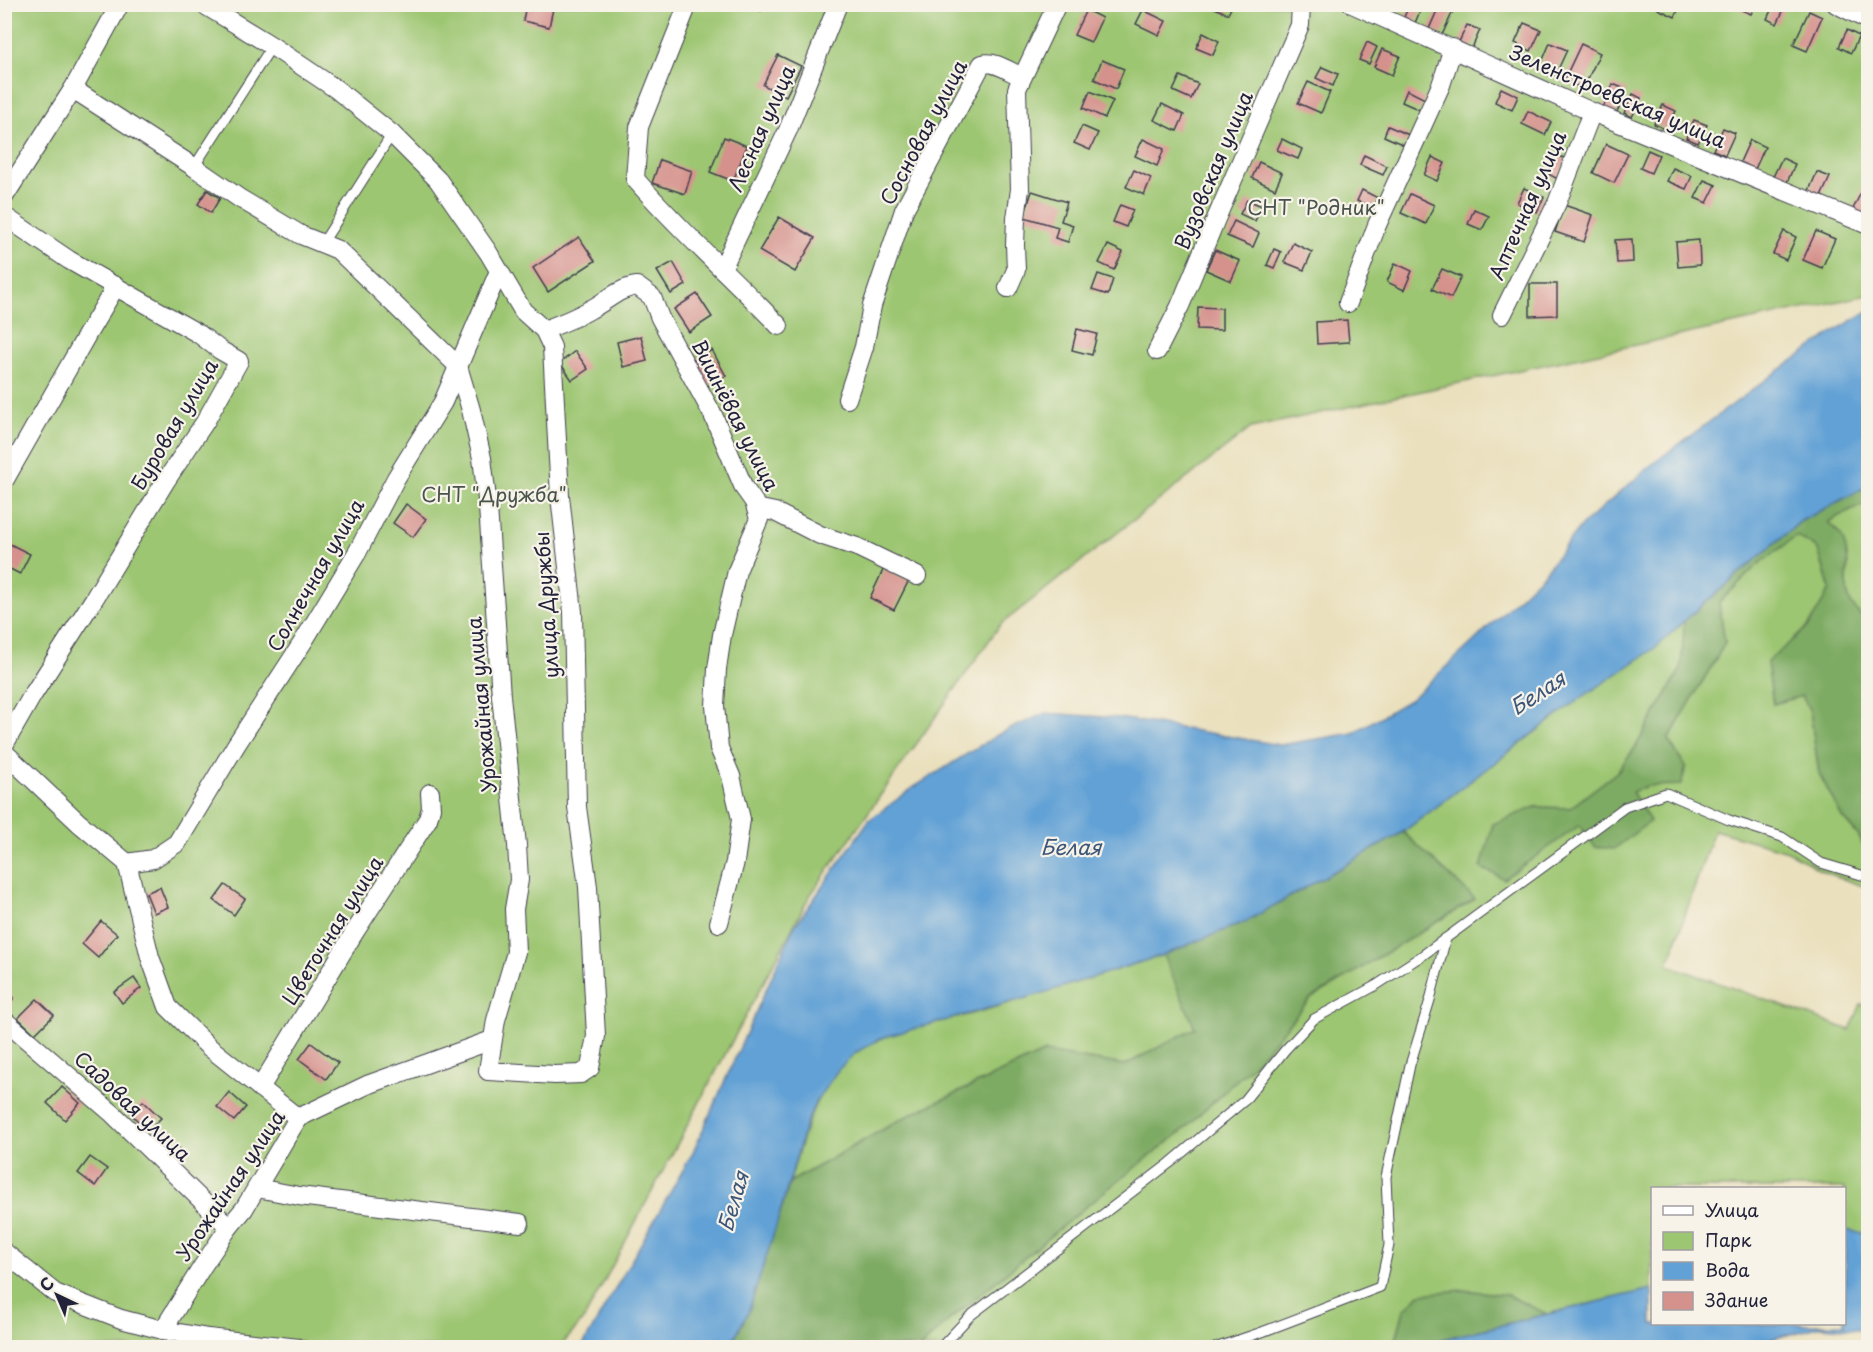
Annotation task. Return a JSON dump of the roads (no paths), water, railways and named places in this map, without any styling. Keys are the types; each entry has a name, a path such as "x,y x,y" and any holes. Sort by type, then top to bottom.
{"street":[{"path":"4,197 73,89 120,4"},
{"name":"улица Дружбы","path":"203,4 336,89 392,134 438,180 524,311 544,330 552,347 560,496 573,612 577,807 588,887 596,1036 590,1068 581,1074 488,1071"},
{"path":"688,4 639,127 635,179 667,216 779,326"},
{"name":"Лесная улица","path":"722,269 788,130 838,4"},
{"path":"1008,288 1016,270 1016,227 1020,189 1017,89 1056,4"},
{"name":"Вузовская улица","path":"1157,351 1180,306 1300,25 1301,4"},
{"name":"Зеленстроевская улица","path":"1352,4 1592,112 1869,225"},
{"path":"1836,4 1869,20"},
{"path":"1348,303 1377,225 1441,84 1454,48"},
{"name":"Сосновая улица","path":"847,399 864,347 872,306 904,210 962,99 982,64 987,62 1022,77"},
{"path":"73,89 194,166 239,198 300,235 338,250 458,366"},
{"name":"Аптечная улица","path":"1502,315 1557,203 1592,112"},
{"name":"Буровая улица","path":"4,216 69,260 199,334 239,361 205,422 165,482 4,745"},
{"name":"Солнечная улица","path":"127,863 153,859 177,843 236,745 303,642 358,550 396,478 443,402 499,271"},
{"path":"4,481 116,286"},
{"name":"Вишнёвая улица","path":"544,330 591,309 625,287 637,286 652,297 660,318 713,415 744,488 756,508 775,512 820,535 857,547 917,576"},
{"name":"Урожайная улица","path":"458,366 482,458 488,507 501,696 519,880 514,909 516,952 495,1020 488,1071"},
{"path":"719,923 735,862 741,819 731,776 719,748 715,706 717,669 722,635 737,571 759,519 756,508"},
{"path":"4,752 79,823 127,863 150,957 168,1007 209,1047 298,1118"},
{"name":"Цветочная улица","path":"261,1088 354,933 428,819 431,808 430,793"},
{"name":"Садовая улица","path":"4,1020 112,1114 229,1227"},
{"name":"Урожайная улица","path":"163,1330 229,1227 244,1209 298,1118 367,1085 492,1040"},
{"path":"257,1188 299,1196 520,1223"},
{"path":"4,1252 56,1293 121,1319 208,1338 299,1347"}],"lane":[{"path":"194,166 272,46"},
{"path":"322,244 392,134"},
{"path":"940,1347 970,1316 1170,1163 1245,1100 1285,1050 1314,1019 1375,986 1446,938 1625,807 1666,794 1729,820 1782,837 1821,863 1869,877"},
{"path":"1215,1347 1262,1332 1380,1287 1389,1245 1386,1177 1410,1065 1446,938"}],"water":[{"name":"Белая","path":"1868,311 1868,486 1801,521 1655,648 1575,702 1403,832 1247,921 1163,955 1037,995 881,1038 855,1053 838,1070 816,1101 806,1124 748,1313 729,1347 582,1347 692,1154 794,927 869,820 914,787 999,734 1045,713 1120,718 1280,745 1353,733 1411,699 1542,575 1582,525 1655,462 1771,376"},
{"path":"1846,1230 1868,1234 1868,1330 1822,1326 1736,1348 1410,1347 1651,1289 1651,1325 1846,1325"}],"park label":[{"name":"СНТ \"Родник\"","path":"1316,207"},
{"name":"СНТ \"Дружба\"","path":"494,494"}]}
